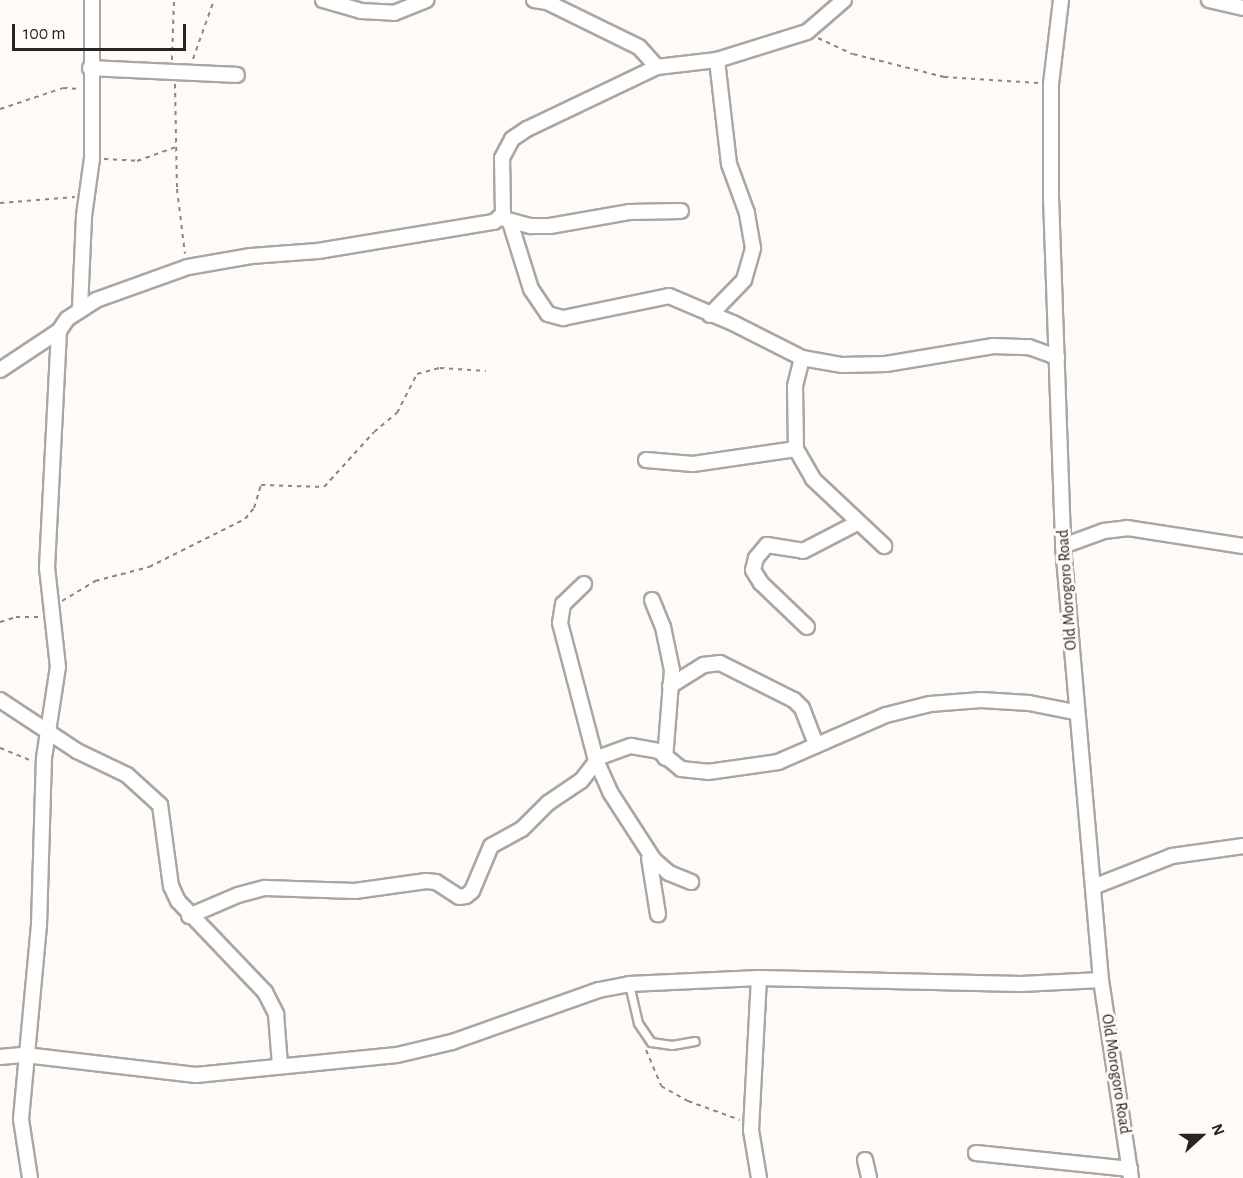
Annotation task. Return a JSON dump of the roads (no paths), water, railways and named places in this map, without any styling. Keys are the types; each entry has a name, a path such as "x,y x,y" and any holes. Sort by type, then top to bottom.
{"street":[{"path":"80,308 86,194 92,160 90,68 92,0"},
{"path":"323,0 361,11 428,0"},
{"path":"534,0 547,2 639,47 657,67"},
{"path":"844,0 807,32 717,60 657,67 580,102 512,139 502,159 506,220 531,289 548,314 563,318 580,316 658,295 679,299 802,358 871,365 993,346 1029,347 1057,357"},
{"name":"Old Morogoro Road","path":"1061,0 1051,84 1063,546 1075,712 1101,980 1131,1173"},
{"path":"1209,0 1243,8"},
{"path":"710,315 744,280 753,248 747,213 729,164 717,60"},
{"path":"90,68 237,75"},
{"path":"0,370 59,331 80,308 188,267 251,256 392,240 506,220 550,226 629,212 681,211"},
{"path":"30,1178 21,1119 25,1055 39,925 44,758 58,667 46,568 59,331"},
{"path":"802,358 795,386 796,449 813,479 857,523 884,546"},
{"path":"646,460 693,464 796,449"},
{"path":"807,627 761,583 753,570 756,558 767,545 803,551 857,523"},
{"path":"1063,546 1104,531 1127,528 1243,546"},
{"path":"584,584 563,603 560,623 597,760 610,792 647,850 662,868 692,882"},
{"path":"652,600 669,649 672,670 665,758"},
{"path":"670,686 704,665 720,663 794,700 806,716 816,745"},
{"path":"0,700 77,752 128,775 160,806 171,886 189,916 265,992 276,1014 280,1065"},
{"path":"189,916 238,895 265,888 356,891 426,880 436,882 459,897 466,896 472,891 491,846 522,829 548,803 581,781 597,760 631,746 645,746 681,769 708,772 778,762 886,715 930,704 1020,702 1075,712"},
{"path":"1093,887 1172,856 1243,846"},
{"path":"647,850 658,914"},
{"path":"0,1057 25,1055 195,1075 280,1065 370,1059 452,1042 598,990 629,984 759,978 1021,984 1101,980"},
{"path":"759,978 751,1124 759,1178"},
{"path":"976,1153 1131,1173"},
{"path":"864,1160 869,1178"}],"lane":[{"path":"629,984 638,1023 651,1042 672,1045 695,1041"}]}
